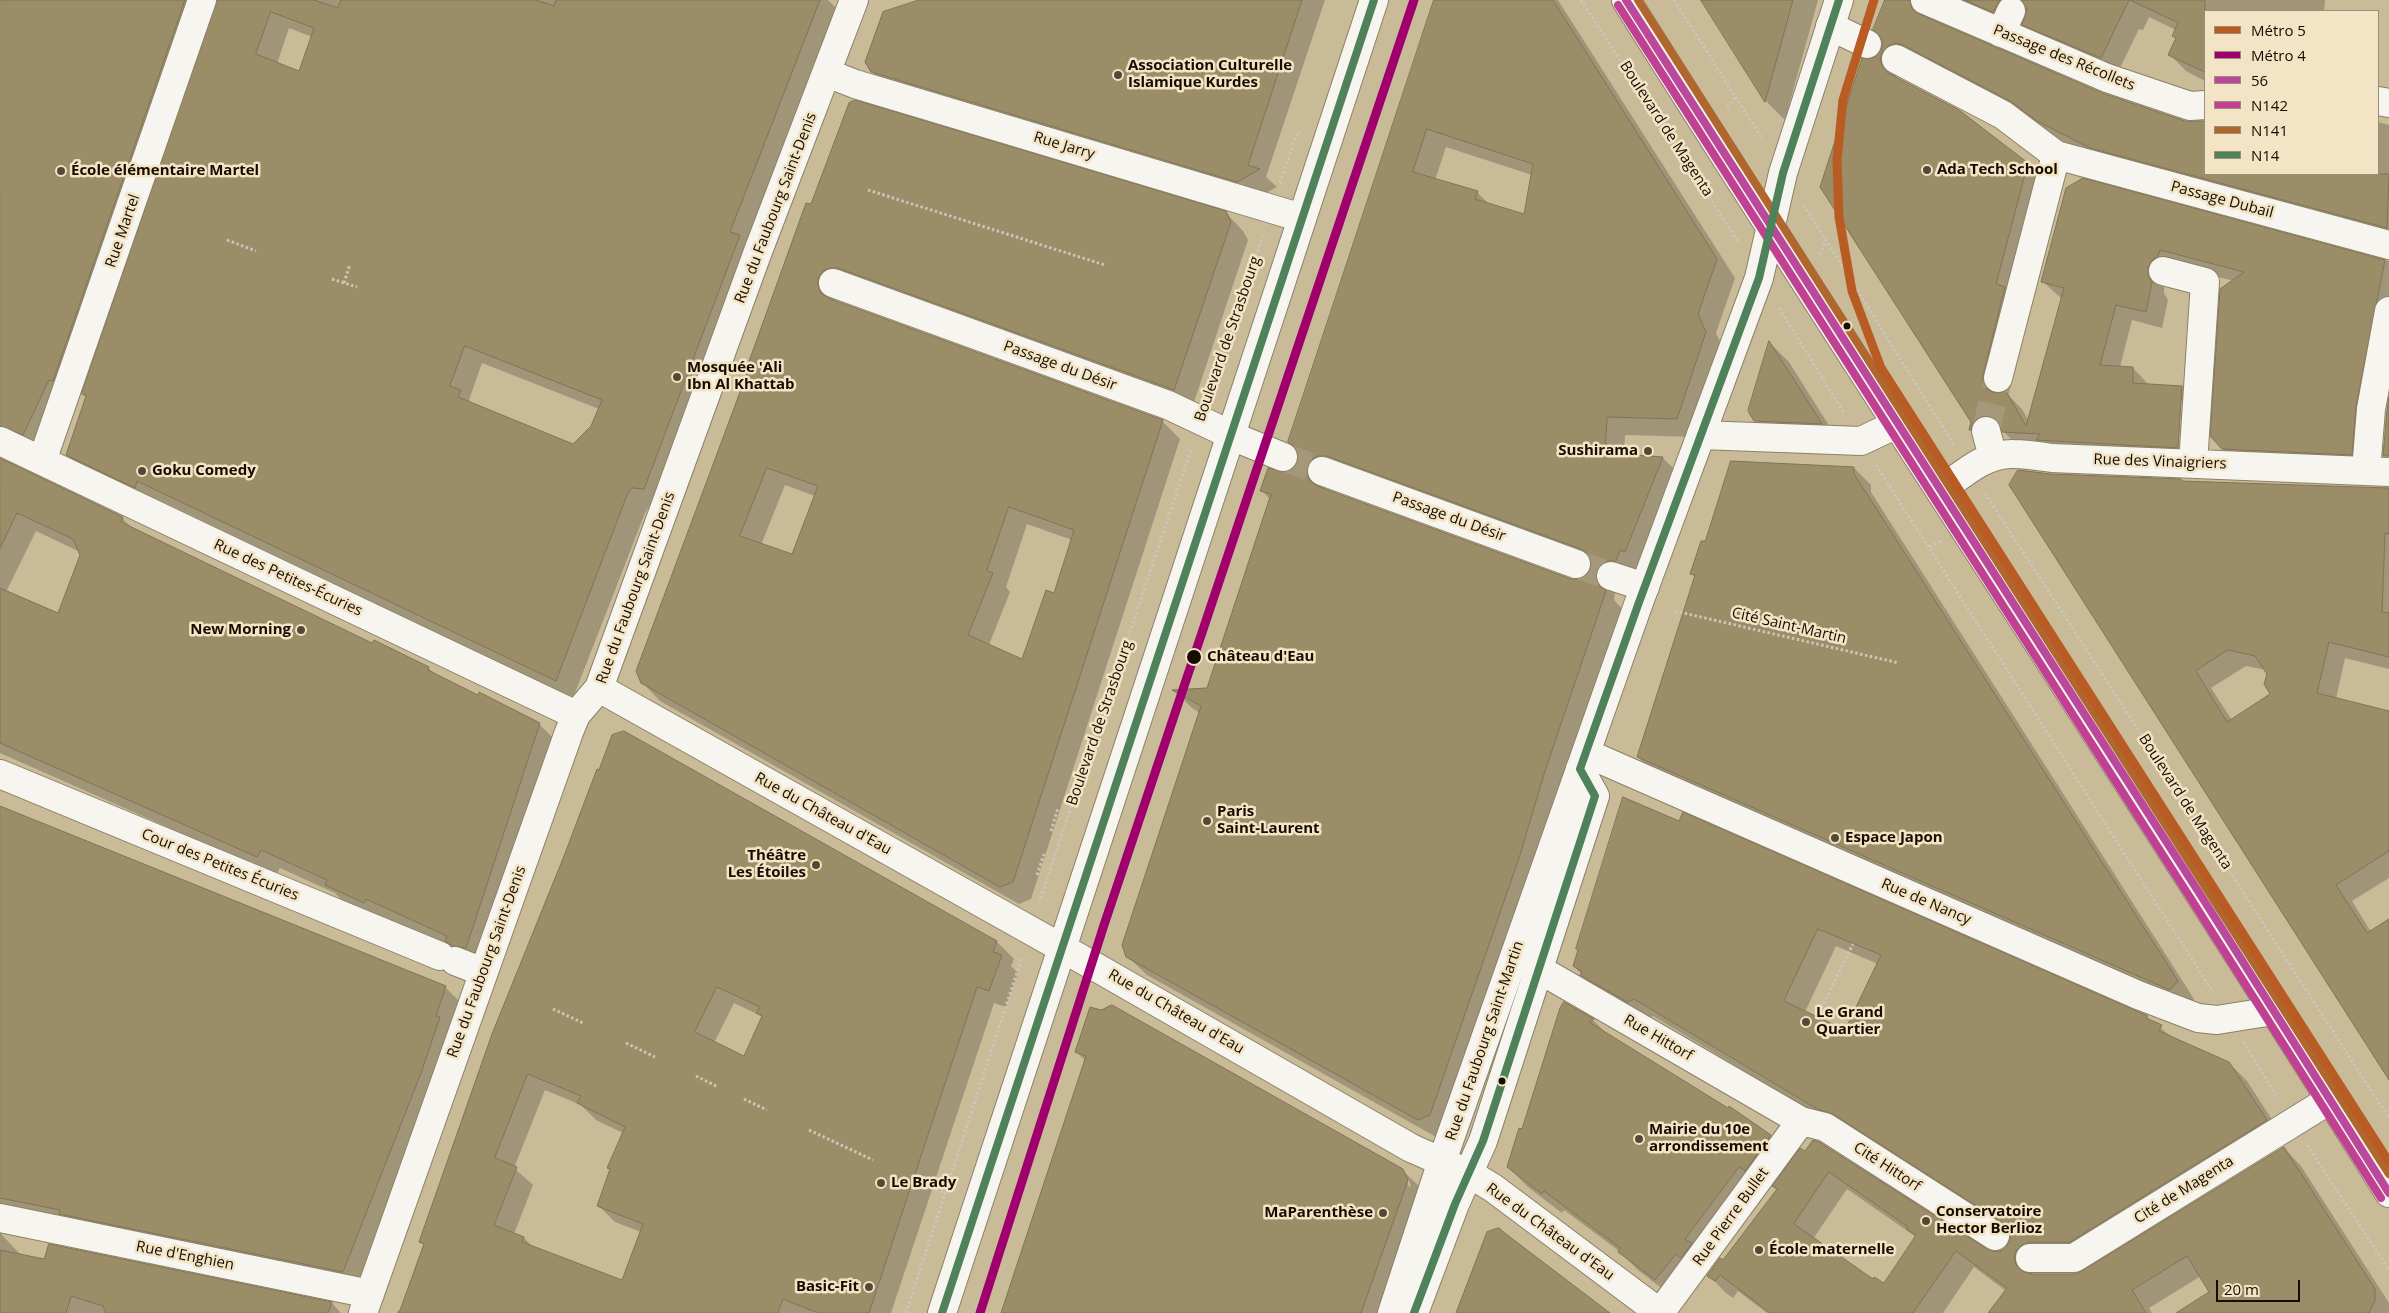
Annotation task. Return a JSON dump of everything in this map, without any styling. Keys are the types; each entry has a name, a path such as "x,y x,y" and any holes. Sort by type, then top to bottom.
{"street":[{"name":"Rue Martel","path":"42,461 202,0"},
{"name":"Rue du Faubourg Saint-Denis","path":"366,1303 576,715 599,688 757,254 854,0"},
{"name":"Boulevard de Strasbourg","path":"942,1313 1374,0"},
{"path":"1626,0 2389,1192"},
{"name":"Rue du Faubourg Saint-Martin","path":"1392,1313 1442,1161 1583,761 1645,587 1760,278 1783,173 1839,0"},
{"name":"Passage des Récollets","path":"1925,0 2006,22 2107,78 2190,106 2204,105"},
{"path":"1830,26 1867,44"},
{"name":"Passage Dubail","path":"1896,60 2003,115 2056,155 2389,245"},
{"name":"Rue Jarry","path":"827,73 855,84 1302,218"},
{"path":"1998,378 2056,155"},
{"path":"2162,271 2205,282 2193,464"},
{"name":"Passage du Désir","path":"833,283 1168,406 1283,457"},
{"path":"2378,472 2371,410 2389,311"},
{"path":"1701,435 1866,449 1897,424"},
{"name":"Rue des Petites-Écuries","path":"0,441 576,715"},
{"name":"Rue des Vinaigriers","path":"1941,490 1977,465 1989,444 2012,454 2052,458 2378,472"},
{"name":"Passage du Désir","path":"1322,471 1576,564"},
{"path":"1611,576 1645,587"},
{"name":"Rue du Château d'Eau","path":"599,688 1030,930 1411,1148 1470,1174 1493,1188 1660,1313"},
{"name":"Rue du Faubourg Saint-Martin","path":"1414,1313 1455,1204 1470,1174 1492,1114 1595,796 1583,761"},
{"name":"Rue de Nancy","path":"1583,761 2138,995 2198,1018 2217,1020 2273,1011"},
{"name":"Cour des Petites Écuries","path":"0,774 447,959 483,972"},
{"name":"Rue Hittorf","path":"1515,956 1801,1121"},
{"name":"Cité de Magenta","path":"2030,1258 2074,1258 2331,1099"},
{"name":"Cité Hittorf","path":"1801,1121 1825,1127 1995,1236"},
{"name":"Rue Pierre Bullet","path":"1660,1313 1801,1121"},
{"name":"Rue d'Enghien","path":"0,1218 366,1303"}],"path":[{"name":"Boulevard de Magenta","path":"1582,0 1744,251"},
{"path":"1674,0 1752,121"},
{"name":"Boulevard de Strasbourg","path":"906,1313 1030,930 1297,133"},
{"path":"868,190 1105,265"},
{"path":"1802,202 1955,446"},
{"path":"227,240 256,250"},
{"path":"344,283 350,264"},
{"path":"332,279 357,288"},
{"path":"1775,302 1866,449 2218,1000"},
{"name":"Boulevard de Magenta","path":"1981,487 2389,1118"},
{"name":"Cité Saint-Martin","path":"1675,611 1899,663"},
{"path":"1051,831 1058,808"},
{"path":"1131,842 1136,823"},
{"path":"1037,875 1044,854"},
{"path":"1818,1016 1853,944"},
{"path":"553,1009 583,1023"},
{"path":"2241,1036 2284,1129 2389,1270"},
{"path":"626,1043 656,1057"},
{"path":"696,1076 718,1087"},
{"path":"744,1099 767,1110"},
{"path":"809,1130 873,1160"},
{"path":"913,1179 977,1207"}],"building":[{"path":"0,0 185,0 53,381 49,380 23,435 0,426"},
{"path":"217,0 314,0 338,8 341,0 536,0 554,6 556,0 820,0 730,232 740,235 644,489 632,488 627,495 556,681 137,481 135,488 66,455 86,396 82,394","holes":["271,12 314,28 299,71 256,54","465,346 602,400 591,426 573,444 458,397 461,390 450,386"]},
{"path":"919,0 1302,0 1248,165 1260,169 1237,182 871,72 865,62 883,12"},
{"path":"1434,0 1553,0 1717,259 1698,314 1706,332 1677,419 1607,417 1605,453 1663,457 1625,552 1620,550 1616,561 1607,561 1600,565 1596,571 1596,580 1600,587 1606,591 1545,771 1520,855 1430,1115 1418,1120 1126,957 1122,945 1201,706 1172,690 1207,688 1271,494 1260,491 1268,468 1286,472 1293,469 1298,462 1296,448 1288,442","holes":["1427,129 1533,164 1524,214 1475,199 1478,191 1413,172","1319,456 1327,456 1581,549 1588,554 1591,561 1590,570 1586,576 1579,579 1571,579 1317,486 1310,481 1307,473 1308,465 1312,459"]},
{"path":"1701,0 1793,0 1765,102"},
{"path":"1885,0 1910,0 1912,9 1919,14 2102,93 2185,121 2204,121 2204,175 2389,174 2387,228 2090,148 2037,121 2010,101 1903,45 1896,43 1888,46 1882,52 1880,60 1888,73 1959,110 2028,163 1996,284 2005,287 1983,375 1983,383 1987,389 1995,393 2006,391 2026,426 2064,288 2041,282 2066,188 2083,178 2385,260 2356,406 2352,455 2222,449 2210,436 2220,289 2244,272 2160,250 2158,256 2152,260 2148,268 2148,276 2152,282 2146,312 2116,305 2100,365 2133,367 2133,383 2182,386 2178,448 2036,440 2040,434 2002,432 1997,420 1990,416 1981,416 1975,420 1971,430 1969,430 1971,422 1820,187 1862,58 1869,59 1875,57 1881,50 1883,43 1880,36 1873,30"},
{"path":"1965,0 2000,0 1993,12"},
{"path":"2021,0 2129,0 2101,58 2022,25 2027,10"},
{"path":"2130,0 2205,0 2204,72 2168,55 2176,38 2172,36 2178,23"},
{"path":"855,100 1226,211 1231,222 1174,390 838,268 823,271 818,278 821,293 828,298 1163,420 1013,882 1000,887 641,683 636,671 749,368 747,367 806,203 811,204 849,103","holes":["767,468 818,486 792,554 740,536","1009,507 1074,530 1054,593 1046,590 1022,659 968,635 993,573 987,571"]},
{"path":"1769,341 1822,424 1754,421 1748,411"},
{"path":"2389,397 2389,456 2383,456 2387,411"},
{"path":"0,458 123,517 121,522 372,643 374,640 429,667 428,670 478,695 479,692 540,723 466,948 452,946 445,941 447,936 366,899 364,903 325,885 327,880 261,850 257,857 0,743 0,588 58,613 80,555 73,539 17,513 0,548"},
{"path":"1731,461 1854,467 1854,474 2178,981 2170,990 1637,757 1695,575 1690,574 1701,541 1705,541"},
{"path":"2018,470 2051,474 2181,479 2181,481 2389,488 2389,534 2385,533 2382,612 2389,613 2389,657 2329,642 2317,693 2389,711 2389,851 2336,885 2367,933 2389,919 2389,1080 2009,485","holes":["2228,650 2255,656 2267,674 2264,684 2270,694 2227,722 2196,671"]},
{"path":"624,731 997,941 993,952 1002,955 989,991 977,987 869,1313 818,1313 783,1299 778,1313 399,1313 424,1244 419,1242 492,1034 612,735","holes":["717,987 760,1007 756,1013 762,1016 744,1056 695,1032","528,1074 581,1096 577,1103 625,1127 607,1168 610,1169 597,1206 643,1224 622,1280 522,1242 524,1237 494,1225 517,1167 495,1158"]},
{"path":"1623,797 1679,821 1683,812 2148,1016 2146,1018 2162,1025 2159,1031 2229,1062 2267,1120 2070,1242 2030,1242 2022,1245 2016,1251 2014,1258 2016,1265 2022,1271 2030,1274 2074,1274 2082,1271 2284,1147 2375,1289 2375,1301 2369,1313 2176,1313 2209,1292 2187,1256 2132,1290 2146,1313 1988,1313 2007,1288 1956,1251 1913,1313 1770,1313 1720,1275 1715,1281 1707,1276 1720,1258 1723,1260 1777,1189 1772,1186 1800,1148 1805,1151 1813,1140 1987,1249 1995,1252 2003,1250 2011,1236 2009,1228 1833,1114 1817,1109 1634,999 1627,1002 1580,975 1582,972 1573,966 1578,950 1576,949","holes":["1818,929 1881,955 1845,1030 1784,1001","1829,1172 1908,1227 1906,1229 1916,1235 1884,1283 1874,1277 1873,1279 1794,1224"]},
{"path":"0,806 446,986 436,1016 440,1017 421,1073 343,1272 59,1214 60,1210 0,1198"},
{"name":"Mairie du 10e arrondissement","path":"1564,1002 1594,1019 1589,1022 1728,1108 1729,1106 1771,1135 1745,1171 1739,1167 1685,1239 1692,1243 1681,1258 1676,1254 1655,1280 1618,1252 1620,1248 1544,1191 1542,1194 1507,1167 1519,1128 1522,1129 1560,1008"},
{"path":"1112,1005 1403,1169 1408,1180 1361,1313 1001,1313 1086,1056 1075,1052 1090,1007 1101,1010"},
{"path":"1499,1228 1610,1313 1456,1313 1487,1232"},
{"path":"49,1244 332,1302 328,1313 106,1313 103,1306 71,1296 66,1313 0,1313 0,1250 44,1259"}],"tunnel":[{"path":"1986,431 1998,378"},
{"path":"1283,457 1322,471"},
{"path":"1576,564 1611,576"}],"metro line":[{"name":"4","path":"980,1313 1104,925 1414,0"},
{"name":"5","path":"1874,0 1843,100 1837,160 1839,217 1852,291 1881,368 2389,1162"}],"transit line":[{"name":"N14","path":"942,1313 1374,0"},
{"name":"56","path":"1626,0 2200,894 2389,1193"},
{"name":"N141","path":"1638,0 2389,1174"},
{"name":"N14","path":"1414,1313 1455,1204 1483,1141 1595,796 1580,769 1638,605 1759,278 1783,173 1839,0"},
{"name":"N142","path":"1618,5 2381,1198"}],"place":[{"name":"Association Culturelle Islamique Kurdes","path":"1118,75"},
{"name":"Ada Tech School","path":"1927,170"},
{"name":"École élémentaire Martel","path":"61,171"},
{"name":"Mosquée 'Ali Ibn Al Khattab","path":"677,377"},
{"name":"Sushirama","path":"1648,451"},
{"name":"Goku Comedy","path":"142,471"},
{"name":"New Morning","path":"301,630"},
{"name":"Château d'Eau","path":"1194,657"},
{"name":"Paris Saint-Laurent","path":"1207,821"},
{"name":"Espace Japon","path":"1835,838"},
{"name":"Théâtre Les Étoiles","path":"816,865"},
{"name":"Le Grand Quartier","path":"1806,1022"},
{"name":"Mairie du 10e arrondissement","path":"1639,1139"},
{"name":"Le Brady","path":"881,1183"},
{"name":"MaParenthèse","path":"1383,1213"},
{"name":"Conservatoire Hector Berlioz","path":"1926,1221"},
{"name":"École maternelle","path":"1759,1250"},
{"name":"Basic-Fit","path":"869,1287"}]}
